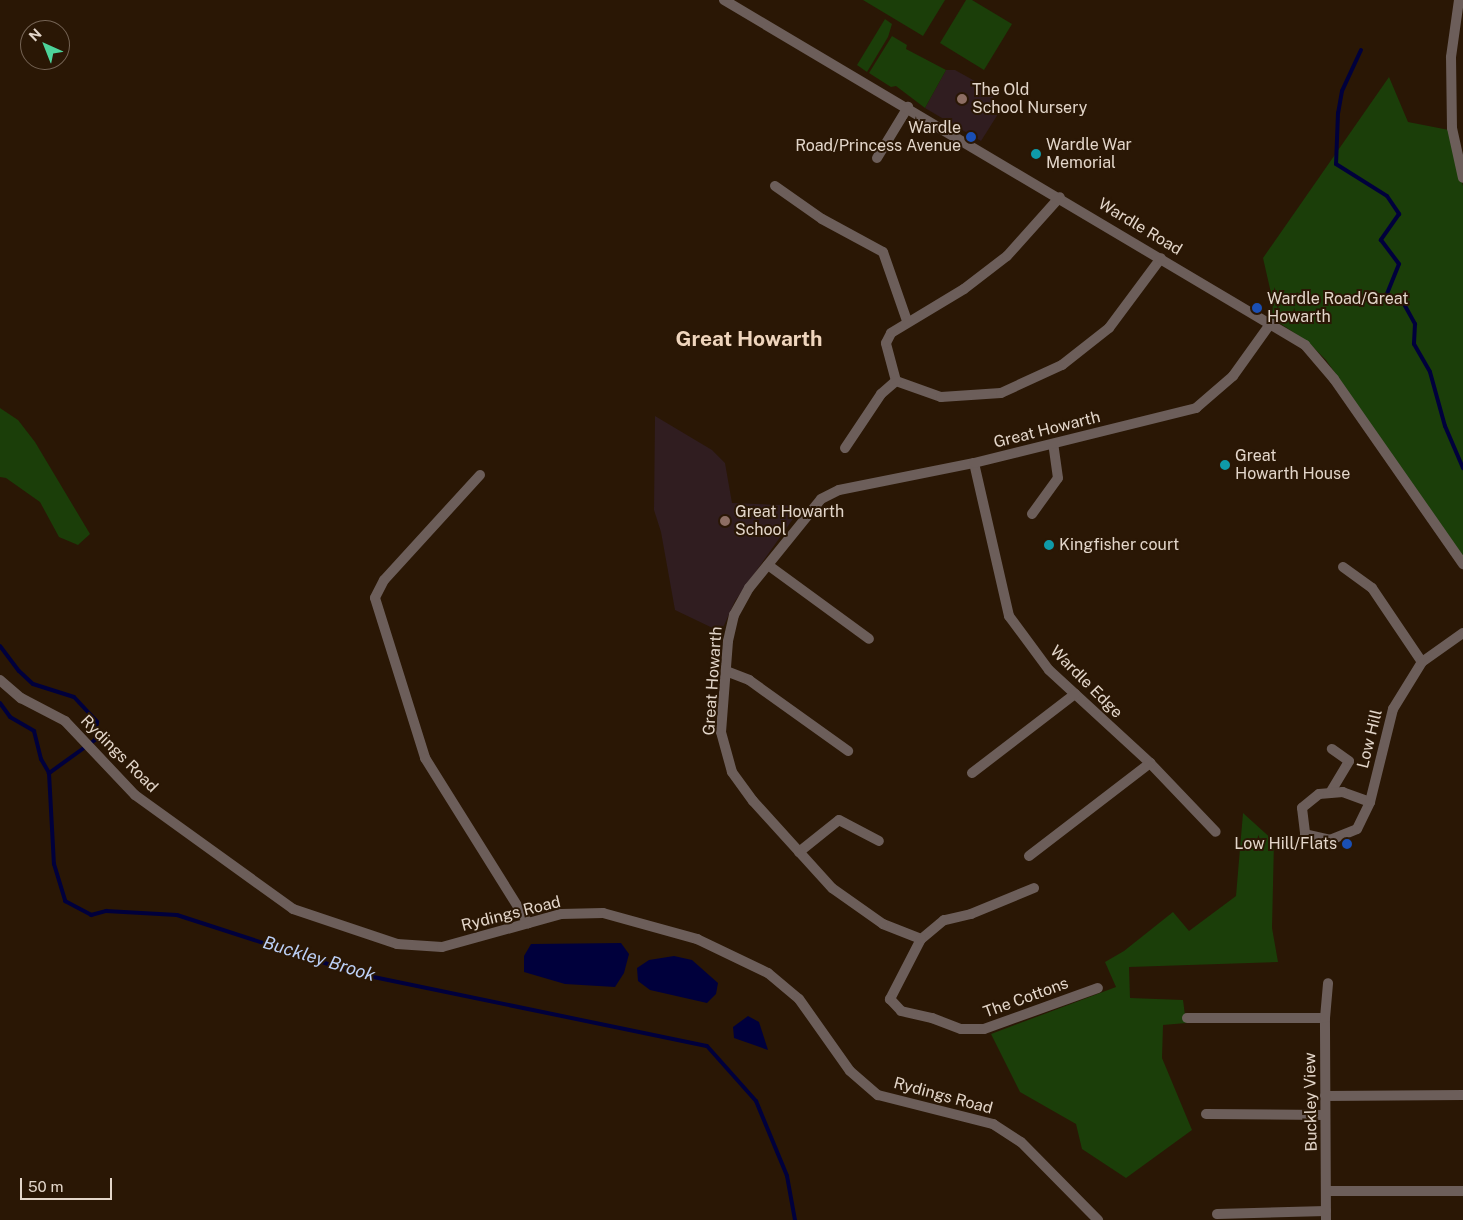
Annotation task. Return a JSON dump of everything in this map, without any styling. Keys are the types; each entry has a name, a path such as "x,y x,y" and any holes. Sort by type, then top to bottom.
{"street":[{"name":"Wardle Road","path":"724,0 1271,322 1306,345 1321,362 1463,564"},
{"path":"1459,0 1451,57 1452,128 1463,178"},
{"path":"877,158 908,107"},
{"path":"776,186 822,220 883,252 907,321"},
{"path":"896,380 886,343 890,333 907,321 964,290 1007,256 1060,197"},
{"path":"896,380 941,397 1001,393 1028,381 1062,365 1109,328 1161,258"},
{"name":"Great Howarth","path":"921,939 883,924 857,908 832,888 753,801 732,772 721,732 726,671 734,615 768,565 820,499 839,490 974,463 1196,408 1233,376 1271,322"},
{"path":"845,448 880,394 896,380"},
{"path":"1032,514 1058,478 1053,444"},
{"name":"Wardle Edge","path":"974,463 1009,616 1049,670 1150,763 1216,832"},
{"path":"480,475 384,580 375,598 425,758 528,923"},
{"path":"768,565 869,639"},
{"path":"1343,568 1372,588 1422,662"},
{"name":"Low Hill","path":"1330,793 1319,794 1302,808 1305,834 1330,840 1356,829 1370,802 1393,709 1422,662 1463,633"},
{"path":"726,671 749,680 848,751"},
{"name":"Rydings Road","path":"0,680 21,698 65,721 135,795 293,909 397,944 442,947 560,914 604,913 696,939 768,973 799,999 850,1071 878,1094 993,1124 1021,1142 1098,1220"},
{"path":"972,773 1075,694"},
{"path":"1330,793 1349,761 1332,749"},
{"path":"1030,856 1150,763"},
{"path":"1330,793 1342,792 1370,802"},
{"path":"799,852 839,820 879,841"},
{"path":"921,939 944,920 971,914 1034,888"},
{"name":"The Cottons","path":"921,939 890,999 901,1011 941,1020 960,1030 984,1029 1098,988"},
{"name":"Buckley View","path":"1326,1216 1328,1191 1325,1115 1325,1018 1328,983"},
{"path":"1187,1018 1325,1018"},
{"path":"1325,1096 1463,1095"},
{"path":"1206,1114 1325,1115"},
{"path":"1328,1191 1463,1191"},
{"path":"1217,1214 1326,1216"}],"shaded area":[{"name":"The Old School Nursery","path":"946,70 955,70 991,90 998,114 981,141 925,108"},
{"name":"Great Howarth School","path":"655,416 712,450 725,463 732,503 802,506 735,601 721,632 675,610 661,532 654,510"},
{"path":"621,943 629,954 624,973 615,987 565,984 524,972 524,956 531,944"},
{"path":"674,956 692,960 718,983 716,994 707,1003 650,990 638,981 637,968 649,960"},
{"path":"748,1016 759,1022 768,1050 734,1038 733,1027"}],"green space":[{"path":"863,0 945,0 923,36"},
{"path":"966,0 972,0 1012,24 984,70 940,43"},
{"path":"885,19 892,24 888,37 867,72 857,65"},
{"path":"892,36 907,45 906,49 946,70 925,108 896,86 891,87 869,73"},
{"path":"1389,77 1408,122 1449,130 1463,186 1463,556 1326,360 1308,342 1272,318 1273,302 1263,258"},
{"path":"0,408 18,420 35,442 90,534 78,545 59,537 40,502 6,478 0,477"},
{"path":"1243,813 1274,841 1272,928 1278,962 1129,967 1130,998 1183,1000 1186,1023 1163,1025 1162,1058 1192,1130 1126,1178 1082,1149 1076,1124 1020,1092 991,1034 1116,987 1105,962 1124,951 1173,912 1189,931 1236,896"}],"waterway":[{"path":"1361,50 1342,91 1338,113 1336,164 1387,196 1399,214 1381,240 1399,264 1387,294 1404,304 1415,324 1414,344 1430,372 1445,426 1463,468"},
{"name":"Buckley Brook","path":"0,646 19,671 33,684 74,697 97,722 95,740 49,773 54,864 65,901 91,915 106,911 177,915 359,974 707,1046 756,1101 787,1176 795,1220"},
{"path":"0,703 10,717 34,731 41,759 49,773"}],"place":[{"name":"The Old School Nursery","path":"962,99"},
{"name":"Wardle Road/Princess Avenue","path":"971,137"},
{"name":"Wardle War Memorial","path":"1036,154"},
{"name":"Wardle Road/Great Howarth","path":"1257,308"},
{"name":"Great Howarth House","path":"1225,465"},
{"name":"Great Howarth School","path":"725,521"},
{"name":"Kingfisher court","path":"1049,545"},
{"name":"Low Hill/Flats","path":"1347,844"}],"district":[{"name":"Great Howarth","path":"749,339"}]}
